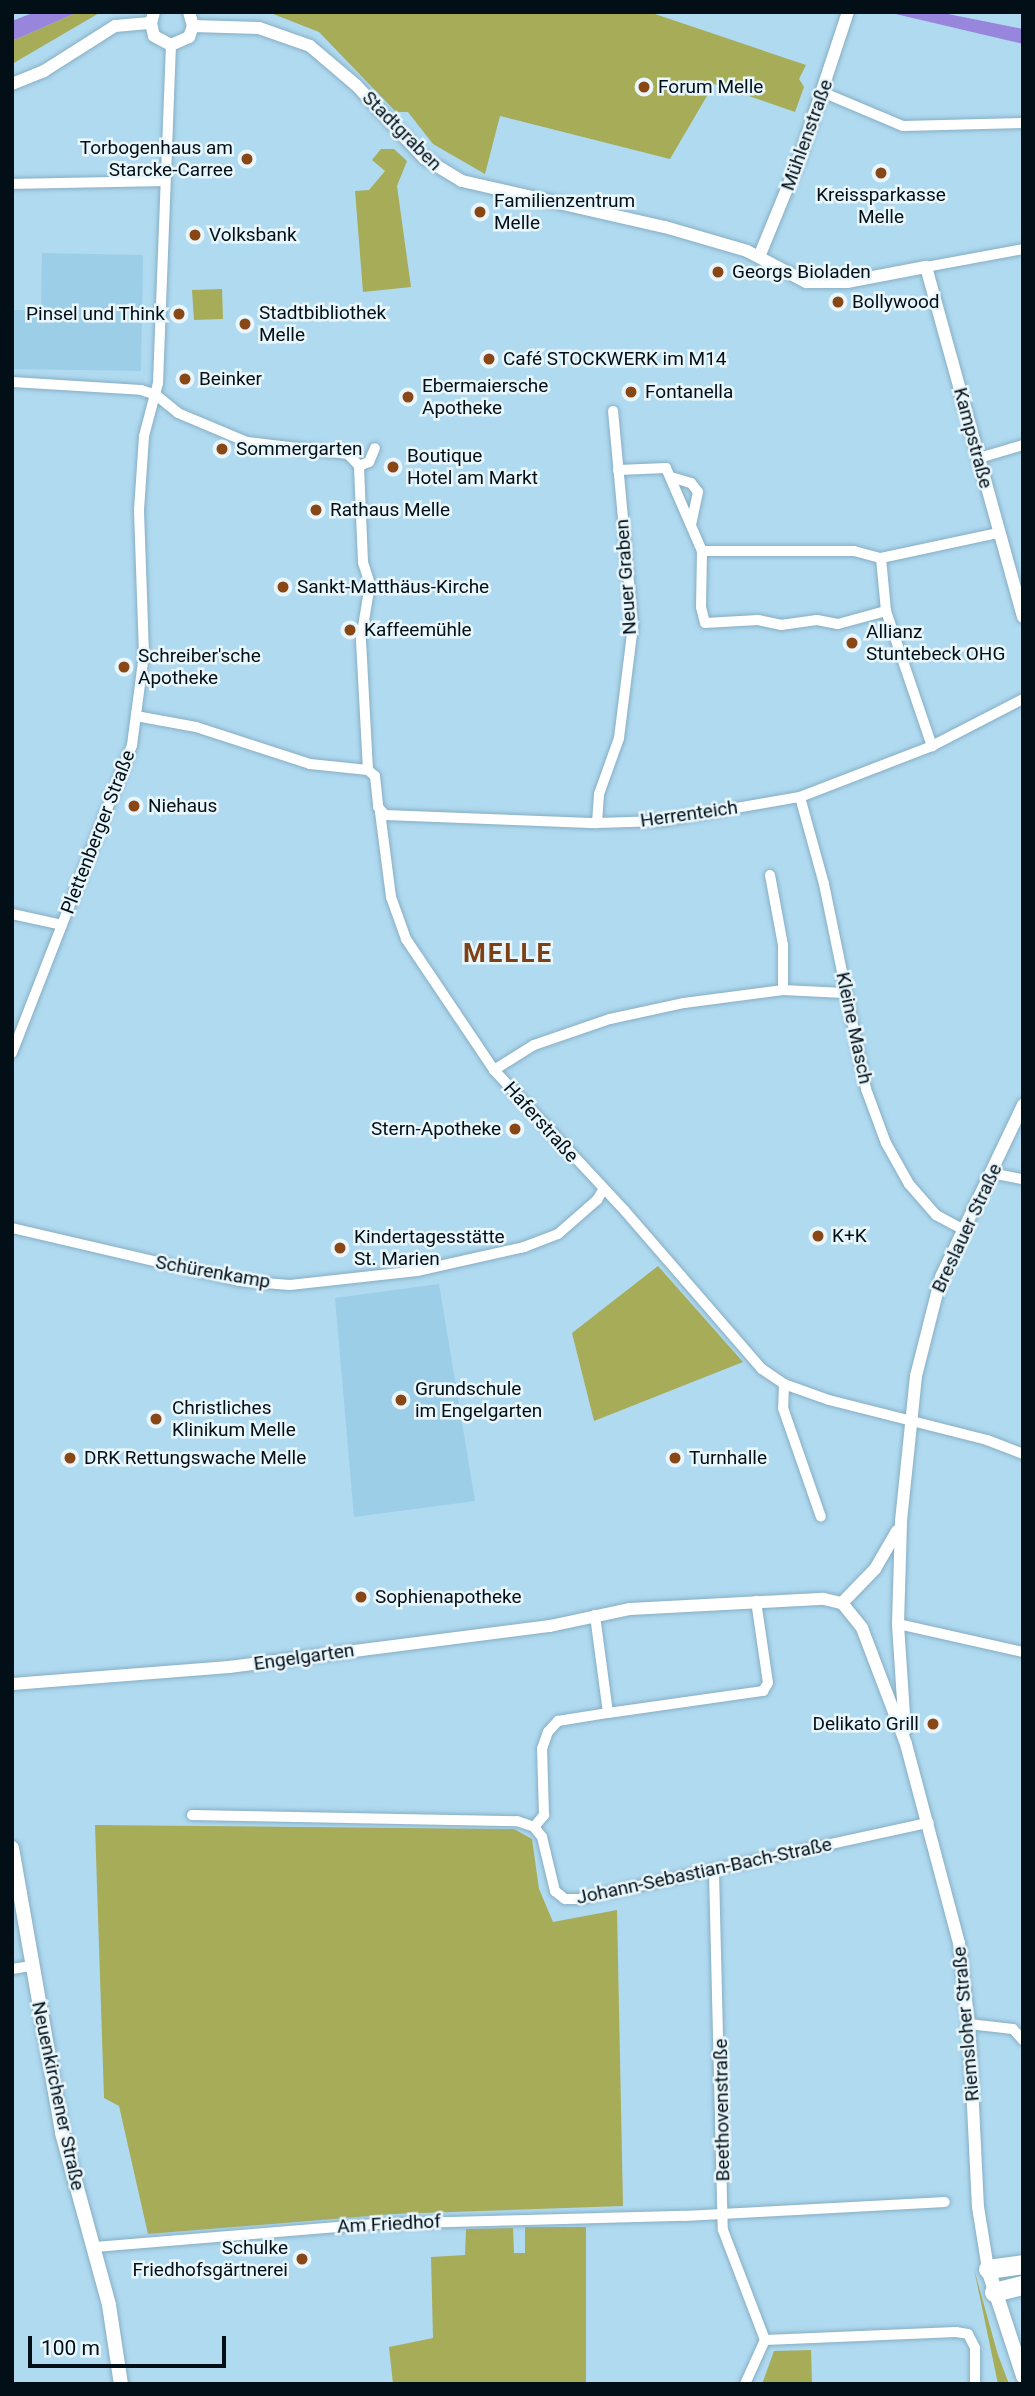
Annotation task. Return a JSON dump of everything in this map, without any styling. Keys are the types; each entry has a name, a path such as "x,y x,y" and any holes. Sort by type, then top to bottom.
{"highway":[{"path":"988,2269 1023,2264"},
{"path":"993,2292 1023,2285"}],"main road":[{"name":"Neuenkirchener Straße","path":"12,1848 62,2133 95,2247 121,2384"},
{"name":"Riemsloher Straße","path":"988,2269 993,2292 1023,2376"}],"street":[{"path":"12,84 44,71 115,26 152,18 159,41 171,45 184,41 193,26 189,12"},
{"name":"Mühlenstraße","path":"760,257 822,92 848,12"},
{"name":"Stadtgraben","path":"193,26 259,28 310,46 356,85 424,158 462,181 665,227 747,251 787,275 827,283 926,267"},
{"name":"Plettenberger Straße","path":"12,1053 123,778 136,716 144,654 138,565 144,436 156,395 163,181 171,45"},
{"path":"822,92 903,126 1023,123"},
{"path":"12,184 163,181"},
{"path":"926,267 1023,249"},
{"name":"Kampstraße","path":"926,267 1022,613"},
{"path":"12,382 125,386 156,395 178,413 247,442 348,454 359,466 363,562 370,584 361,639 368,770"},
{"name":"Neuer Graben","path":"597,823 599,794 619,738 633,626 613,411"},
{"path":"979,458 1023,445"},
{"path":"359,466 369,462 375,448"},
{"path":"618,470 666,468 702,551 700,596 705,623 758,620 781,625 817,620 838,624 886,611"},
{"path":"671,477 691,483 698,492 691,524"},
{"path":"702,551 854,551 881,558 998,533"},
{"path":"881,558 886,611 932,746"},
{"name":"Herrenteich","path":"380,812 597,823 663,821 800,797 932,746 1023,699"},
{"path":"136,716 196,727 310,764 368,770 375,776 380,812"},
{"name":"Kleine Masch","path":"800,797 824,884 866,1090 886,1143 918,1197 936,1215 962,1229"},
{"name":"Haferstraße","path":"380,812 391,897 406,939 494,1070 762,1369 784,1384 1023,1454"},
{"path":"770,875 783,945 783,989"},
{"path":"12,914 62,925"},
{"path":"494,1070 534,1045 610,1019 783,989 845,993"},
{"name":"Breslauer Straße","path":"906,1744 898,1624 901,1521 916,1376 931,1307 962,1229 1023,1105"},
{"path":"991,1173 1023,1179"},
{"name":"Schürenkamp","path":"12,1228 239,1281 290,1285 417,1270 524,1247 558,1234 597,1200 603,1190"},
{"path":"784,1384 782,1408 821,1517"},
{"name":"Breslauer Straße","path":"842,1603 875,1569 901,1521"},
{"name":"Engelgarten","path":"12,1684 229,1667 550,1626 595,1615 756,1601 824,1599 842,1603"},
{"path":"192,1815 517,1821 534,1827 544,1815 542,1749 548,1732 558,1721 764,1691 768,1682 756,1601"},
{"name":"Riemsloher Straße","path":"842,1603 862,1628 906,1744 959,1943 969,2024 978,2207 988,2269"},
{"path":"595,1615 608,1713"},
{"path":"898,1624 1023,1652"},
{"name":"Johann-Sebastian-Bach-Straße","path":"534,1827 542,1837 555,1891 565,1899 714,1872 929,1823"},
{"name":"Beethovenstraße","path":"714,1872 723,2230 765,2340"},
{"path":"12,1969 32,1966"},
{"path":"969,2024 1013,2029 1023,2040"},
{"name":"Am Friedhof","path":"95,2247 374,2224 685,2216 945,2202"},
{"path":"745,2384 765,2340 968,2334 975,2348 975,2384"}],"shaded area":[{"path":"35,12 78,12 12,41 12,21"},
{"path":"887,12 938,12 1023,29 1023,44"},
{"path":"42,253 143,255 141,371 12,369 12,310 41,310"},
{"name":"Grundschule im Engelgarten","path":"439,1284 475,1501 354,1517 335,1298"}],"green space":[{"path":"78,12 101,12 12,64 12,41"},
{"path":"268,12 649,12 806,65 799,79 804,87 795,112 714,84 670,159 500,116 485,174 433,144 408,112 396,112 319,32"},
{"path":"381,149 394,149 407,161 397,186 411,287 363,292 355,191 369,190 385,171 372,160"},
{"path":"222,289 223,319 194,320 192,290"},
{"path":"658,1266 743,1362 594,1421 572,1333"},
{"path":"95,1825 514,1829 532,1839 539,1889 553,1922 617,1910 623,2206 394,2214 148,2234 119,2106 104,2098"},
{"path":"525,2227 586,2227 586,2384 393,2384 389,2347 433,2338 431,2257 465,2255 466,2229 513,2228 514,2253 525,2253"},
{"path":"974,2269 998,2355 1009,2384 998,2384"},
{"path":"811,2350 812,2384 762,2384 774,2351"}],"place":[{"name":"Forum Melle","path":"644,87"},
{"name":"Torbogenhaus am Starcke-Carree","path":"247,159"},
{"name":"Kreissparkasse Melle","path":"881,173"},
{"name":"Familienzentrum Melle","path":"480,212"},
{"name":"Volksbank","path":"195,235"},
{"name":"Georgs Bioladen","path":"718,272"},
{"name":"Bollywood","path":"838,302"},
{"name":"Pinsel und Think","path":"179,314"},
{"name":"Stadtbibliothek Melle","path":"245,324"},
{"name":"Café STOCKWERK im M14","path":"489,359"},
{"name":"Beinker","path":"185,379"},
{"name":"Fontanella","path":"631,392"},
{"name":"Ebermaiersche Apotheke","path":"408,397"},
{"name":"Sommergarten","path":"222,449"},
{"name":"Boutique Hotel am Markt","path":"393,467"},
{"name":"Rathaus Melle","path":"316,510"},
{"name":"Sankt-Matthäus-Kirche","path":"283,587"},
{"name":"Kaffeemühle","path":"350,630"},
{"name":"Allianz Stuntebeck OHG","path":"852,643"},
{"name":"Schreiber'sche Apotheke","path":"124,667"},
{"name":"Niehaus","path":"134,806"},
{"name":"Stern-Apotheke","path":"515,1129"},
{"name":"K+K","path":"818,1236"},
{"name":"Kindertagesstätte St. Marien","path":"340,1248"},
{"name":"Grundschule im Engelgarten","path":"401,1400"},
{"name":"Christliches Klinikum Melle","path":"156,1419"},
{"name":"DRK Rettungswache Melle","path":"70,1458"},
{"name":"Turnhalle","path":"675,1458"},
{"name":"Sophienapotheke","path":"361,1597"},
{"name":"Delikato Grill","path":"933,1724"},
{"name":"Schulke Friedhofsgärtnerei","path":"302,2259"}],"district":[{"name":"MELLE","path":"508,954"}]}
